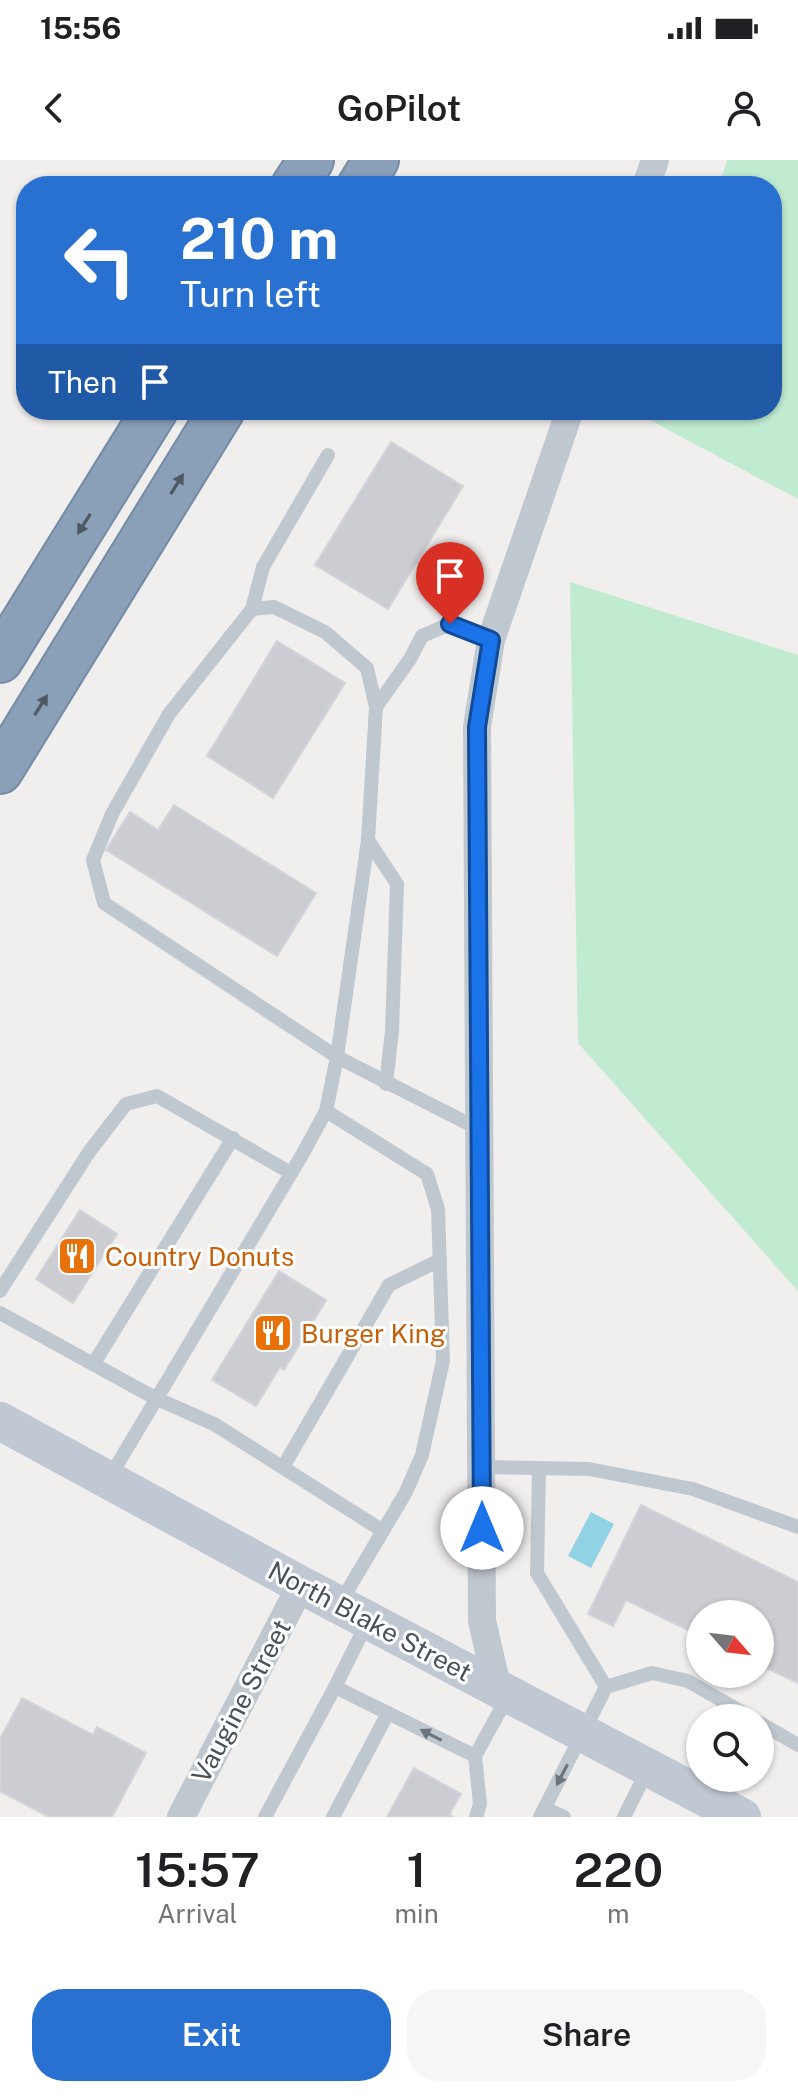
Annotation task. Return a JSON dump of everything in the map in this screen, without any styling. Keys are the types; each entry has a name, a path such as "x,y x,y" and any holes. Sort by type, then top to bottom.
{"highway":[{"path":"0,660 149,420"},
{"path":"0,771 216,420"}],"main road":[{"name":"North Blake Street","path":"0,1421 503,1693 742,1817"}],"street":[{"path":"503,1693 482,1621 477,727 491,640 567,420"},
{"name":"Vaugine Street","path":"181,1817 301,1585"}],"lane":[{"path":"328,455 263,567 252,609 169,714 112,814 93,860 104,903 337,1057 479,1129"},
{"path":"108,1480 326,1111 337,1057 368,840 376,707 367,668 325,632 274,607 252,609"},
{"path":"376,707 410,659 422,636 450,624 491,640"},
{"path":"368,840 397,884 392,1031 386,1084"},
{"path":"0,1291 89,1152 126,1104 157,1096 291,1173"},
{"path":"265,1817 335,1687 354,1613 383,1531 406,1492 422,1455 443,1361 438,1209 427,1174 326,1111"},
{"path":"94,1363 233,1138"},
{"path":"283,1467 389,1285 440,1260"},
{"path":"0,1313 155,1398 214,1424 383,1531"},
{"path":"481,1467 589,1469 693,1489 798,1527"},
{"path":"539,1468 537,1573 606,1687"},
{"path":"564,1817 542,1812 606,1687 652,1673 688,1681 728,1704"},
{"path":"335,1687 475,1756"},
{"path":"476,1817 480,1804 475,1756 503,1693"},
{"path":"333,1817 388,1713"},
{"path":"774,1731 798,1745"},
{"path":"624,1817 649,1767"}],"green space":[{"path":"727,160 798,160 798,499 650,420 782,420 782,176 722,176"},
{"path":"570,582 798,655 798,1291 578,1043"}],"water":[{"path":"591,1512 614,1524 591,1568 568,1556"}],"building":[{"path":"391,442 463,486 388,609 315,565"},
{"path":"277,641 345,683 273,798 207,756"},
{"path":"174,805 316,893 277,956 106,850 130,812 158,830"},
{"name":"Country Donuts","path":"80,1210 117,1234 73,1303 36,1279"},
{"name":"Burger King","path":"279,1271 326,1300 284,1370 280,1367 256,1406 212,1380"},
{"path":"641,1505 798,1582 798,1683 774,1672 774,1600 686,1600 686,1629 626,1600 613,1626 588,1614"},
{"path":"22,1698 93,1735 97,1727 146,1753 112,1817 49,1817 0,1791 0,1739"},
{"path":"414,1768 461,1794 449,1815 453,1817 387,1817"}],"place":[{"name":"Country Donuts","path":"77,1256"},
{"name":"Burger King","path":"273,1333"}],"route":[{"path":"450,624 491,640 477,727 482,1528"}]}
